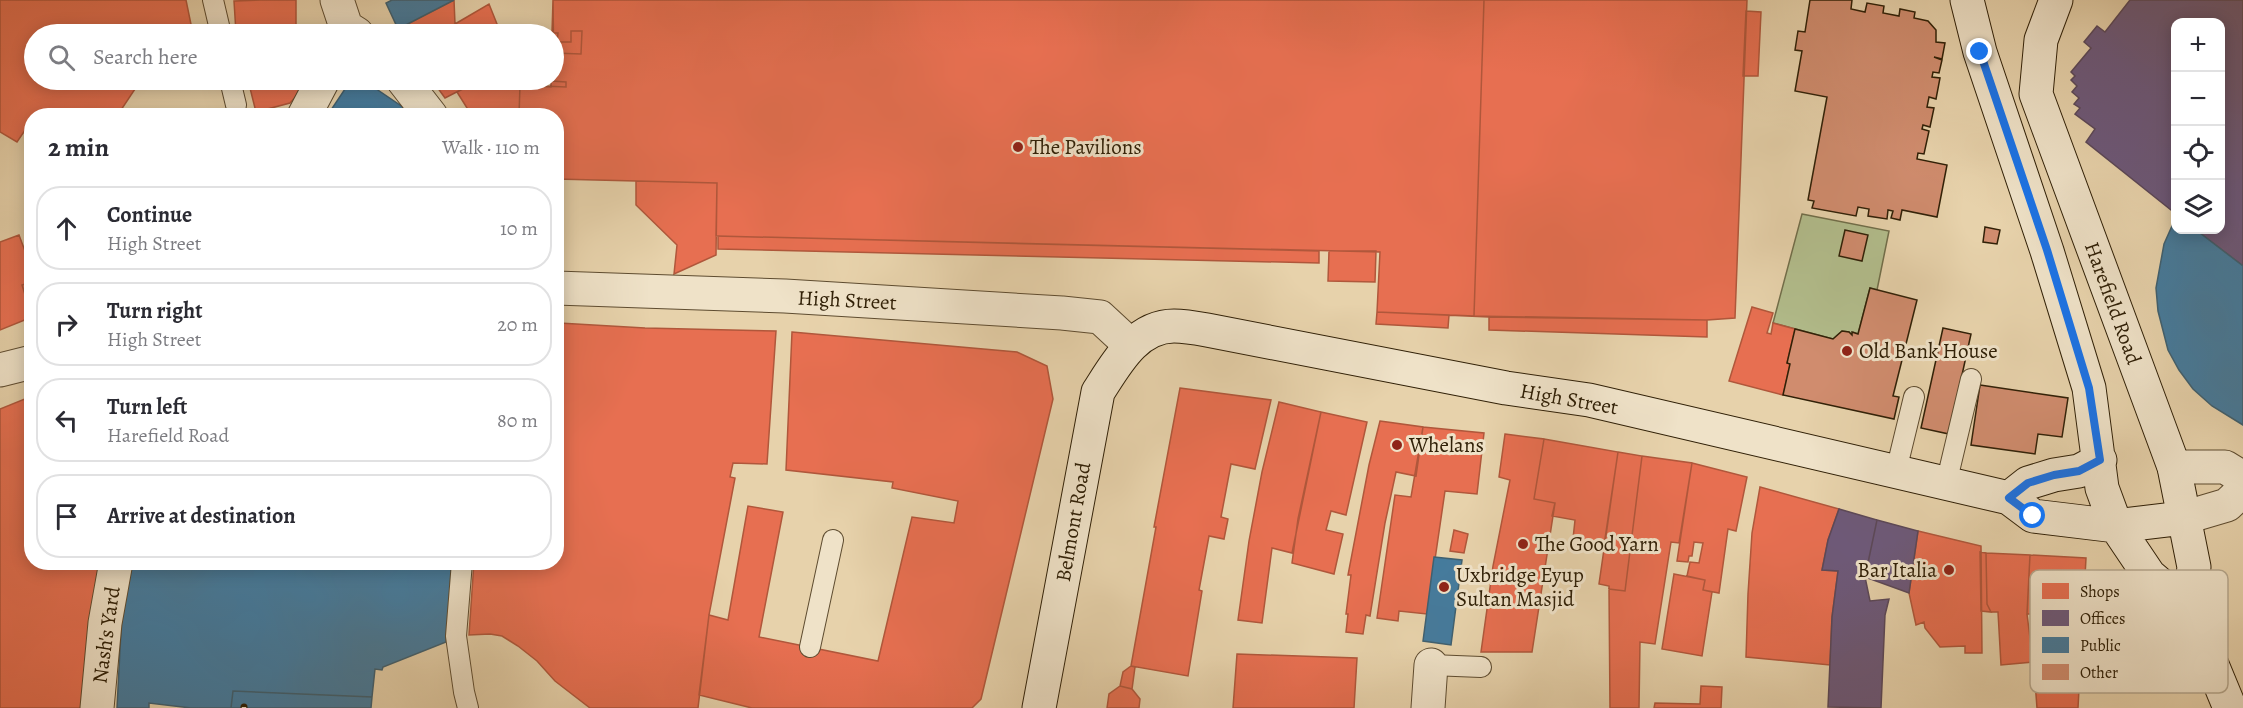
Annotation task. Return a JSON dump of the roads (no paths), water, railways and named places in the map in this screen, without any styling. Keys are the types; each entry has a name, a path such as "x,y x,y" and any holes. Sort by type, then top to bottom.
{"street":[{"name":"Harefield Road","path":"1967,0 1980,52 2047,250 2089,388 2102,488 2116,526 2146,570"},
{"name":"Harefield Road","path":"2056,0 2041,40 2036,94 2174,467 2193,570"},
{"path":"308,108 318,90"},
{"path":"411,90 425,108"},
{"name":"High Street","path":"564,288 785,296 1062,313 1100,317 1129,344 1163,327 1207,330 1506,388 1588,400 2009,498 2033,516 2116,526 2182,518"},
{"name":"Belmont Road","path":"1039,708 1098,392 1129,344"},
{"path":"0,370 24,364"},
{"path":"2009,498 2028,483 2054,475 2079,471 2100,460"},
{"path":"2174,467 2225,466 2243,478"},
{"path":"2182,518 2227,505 2243,490"},
{"name":"Nash's Yard","path":"96,708 105,623 115,570"},
{"path":"1428,708 1431,665"},
{"name":"Harefield Road","path":"2224,693 2230,708"}],"lane":[{"path":"213,0 218,24"},
{"path":"232,90 236,105"},
{"path":"1946,484 1971,379"},
{"path":"1896,471 1914,397"},
{"path":"810,647 833,540"},
{"path":"461,570 456,636 468,708"},
{"path":"1431,665 1481,667"}],"place":[{"name":"The Pavilions","path":"1018,147"},
{"name":"Old Bank House","path":"1847,351"},
{"name":"Whelans","path":"1397,445"},
{"name":"The Good Yarn","path":"1523,544"},
{"name":"Bar Italia","path":"1949,570"},
{"name":"Uxbridge Eyup Sultan Masjid","path":"1444,587"}]}
